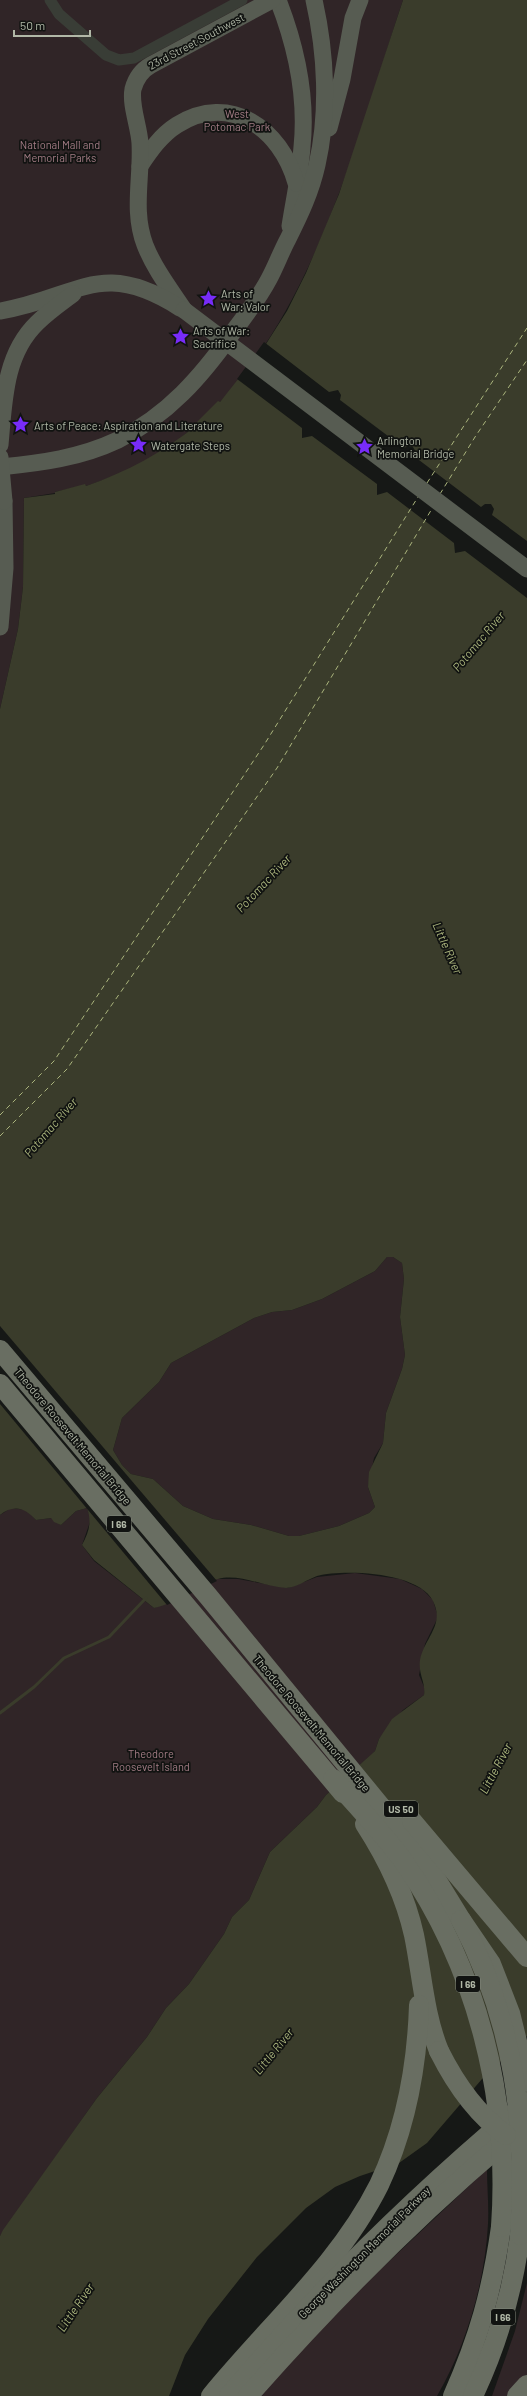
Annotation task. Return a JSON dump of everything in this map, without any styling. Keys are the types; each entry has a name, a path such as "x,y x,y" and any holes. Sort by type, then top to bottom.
{"highway":[{"name":"Theodore Roosevelt Memorial Bridge","path":"0,1350 208,1596 252,1652 401,1828 434,1873 461,1920 491,1986 506,2035 514,2069 524,2158 520,2235 506,2308 488,2360 473,2396"},
{"name":"Theodore Roosevelt Memorial Bridge","path":"0,1384 333,1779 392,1846 412,1874 444,1929 465,1975 485,2041 497,2103 503,2162 501,2227 492,2282 481,2327 453,2396"},
{"name":"Theodore Roosevelt Memorial Bridge","path":"208,1596 326,1721 527,1957"},
{"name":"Theodore Roosevelt Memorial Bridge","path":"333,1779 376,1840 395,1878 412,1929 420,1973"},
{"path":"461,1920 491,1964 498,1980 515,2030 527,2082"},
{"path":"420,1973 434,2038 454,2078 472,2103 490,2123 525,2146"},
{"path":"211,2396 329,2260 353,2228 386,2169 405,2113 417,2046 420,1973"},
{"name":"George Washington Memorial Parkway","path":"229,2396 301,2315 384,2229 465,2154 527,2102"},
{"name":"George Washington Memorial Parkway","path":"248,2396 318,2318 395,2240 527,2123"},
{"path":"518,2396 527,2385"}],"main road":[{"name":"23rd Street Southwest","path":"138,64 155,62 272,0"},
{"path":"278,0 294,48 302,95 303,145 287,240"},
{"path":"314,0 321,41 324,84 322,133 318,164"},
{"path":"0,467 49,462 93,450 128,434 162,412 196,380 245,316 268,281 304,208 337,101 353,18 360,0"},
{"path":"138,64 133,97 139,133 140,166 137,202 142,235 156,267 184,310"},
{"path":"140,166 159,140 183,122 210,114 232,115 258,125 275,140 287,157 297,186"},
{"path":"0,311 27,305 84,285 113,283 134,286 152,292 184,310 527,569"},
{"path":"0,446 8,376 21,344 37,323 84,285"},
{"path":"0,457 4,501 5,568 0,627"}],"street":[{"path":"50,0 59,14 106,55 119,60 138,64"},
{"name":"23rd Street Southwest","path":"138,64 242,0"}],"green space":[{"name":"West Potomac Park","path":"0,0 403,0 341,189 315,252 285,312 249,367 207,415 148,460 122,473 86,486 24,498 23,587 18,629 0,709"},
{"path":"387,1257 393,1257 402,1263 404,1279 400,1317 405,1355 402,1369 386,1413 383,1443 374,1458 368,1487 375,1507 369,1513 339,1526 299,1536 289,1536 251,1525 213,1519 183,1506 153,1479 131,1474 122,1465 113,1450 122,1418 159,1382 171,1363 254,1318 272,1312 292,1310 322,1299 375,1271"},
{"name":"Theodore Roosevelt Island","path":"11,1508 27,1510 36,1520 51,1518 61,1525 76,1511 87,1508 91,1519 82,1545 94,1561 154,1608 217,1579 238,1579 288,1588 317,1577 355,1573 400,1579 422,1589 433,1600 438,1617 425,1644 419,1675 425,1689 424,1695 403,1710 379,1739 375,1751 326,1795 317,1807 270,1852 249,1900 232,1917 224,1934 189,1984 166,2008 147,2037 97,2098 0,2236 0,1515"},
{"path":"487,2169 488,2224 483,2268 478,2291 457,2356 437,2396 260,2396 328,2319"},
{"path":"527,2283 527,2375 508,2396 492,2396 515,2331"}],"water":[{"path":"403,0 527,0 527,2036 482,2079 427,2143 399,2163 360,2176 335,2187 306,2208 257,2257 208,2319 185,2355 169,2396 0,2396 0,2236 3,2230 97,2098 147,2037 166,2008 189,1984 224,1934 232,1917 249,1900 270,1852 317,1807 326,1795 375,1751 379,1739 392,1719 424,1695 420,1660 422,1652 433,1631 437,1617 433,1601 425,1591 413,1584 397,1578 362,1573 317,1576 290,1588 235,1578 218,1579 170,1603 154,1608 94,1560 82,1545 89,1527 89,1513 87,1508 76,1511 61,1525 54,1522 51,1518 36,1520 28,1513 19,1509 10,1509 0,1515 0,709 18,629 23,587 24,498 55,494 55,492 85,484 86,486 116,474 158,452 197,425 196,423 218,401 220,402 266,344 287,311 306,273 339,194","holes":["387,1257 393,1257 402,1263 404,1279 400,1317 405,1355 402,1369 386,1413 383,1443 369,1472 368,1487 375,1507 369,1513 339,1526 299,1536 289,1536 251,1525 213,1519 183,1506 153,1479 131,1474 122,1465 113,1450 122,1418 159,1382 171,1363 254,1318 272,1312 292,1310 322,1299 375,1271"]}],"pier":[{"name":"Arlington Memorial Bridge","path":"264,342 329,392 338,390 341,395 340,400 404,448 408,446 413,447 416,452 415,457 481,507 485,504 491,504 494,509 492,515 527,541 527,598 465,551 455,553 454,543 387,492 377,495 377,484 312,436 302,438 302,428 237,379"},
{"path":"0,1326 217,1581 167,1605 0,1404"}],"waterway":[{"path":"0,1713 34,1687 64,1658 109,1637 146,1598"}],"ferry route":[{"path":"427,483 527,328"},
{"path":"440,494 475,437 527,360"},
{"path":"0,1115 54,1061 264,745 418,497"},
{"path":"0,1136 67,1069 277,768 433,507"}],"place":[{"name":"Arts of War: Valor","path":"208,299"},
{"name":"Arts of War: Sacrifice","path":"180,336"},
{"name":"Arts of Peace: Aspiration and Literature","path":"21,425"},
{"name":"Watergate Steps","path":"138,445"},
{"name":"Arlington Memorial Bridge","path":"364,446"}],"park label":[{"name":"National Mall and Memorial Parks","path":"60,150"}],"water label":[{"name":"Potomac River","path":"478,641"},
{"name":"Potomac River","path":"263,883"},
{"name":"Little River","path":"448,948"},
{"name":"Potomac River","path":"50,1127"},
{"name":"Little River","path":"495,1768"},
{"name":"Little River","path":"273,2051"},
{"name":"Little River","path":"75,2307"}]}
